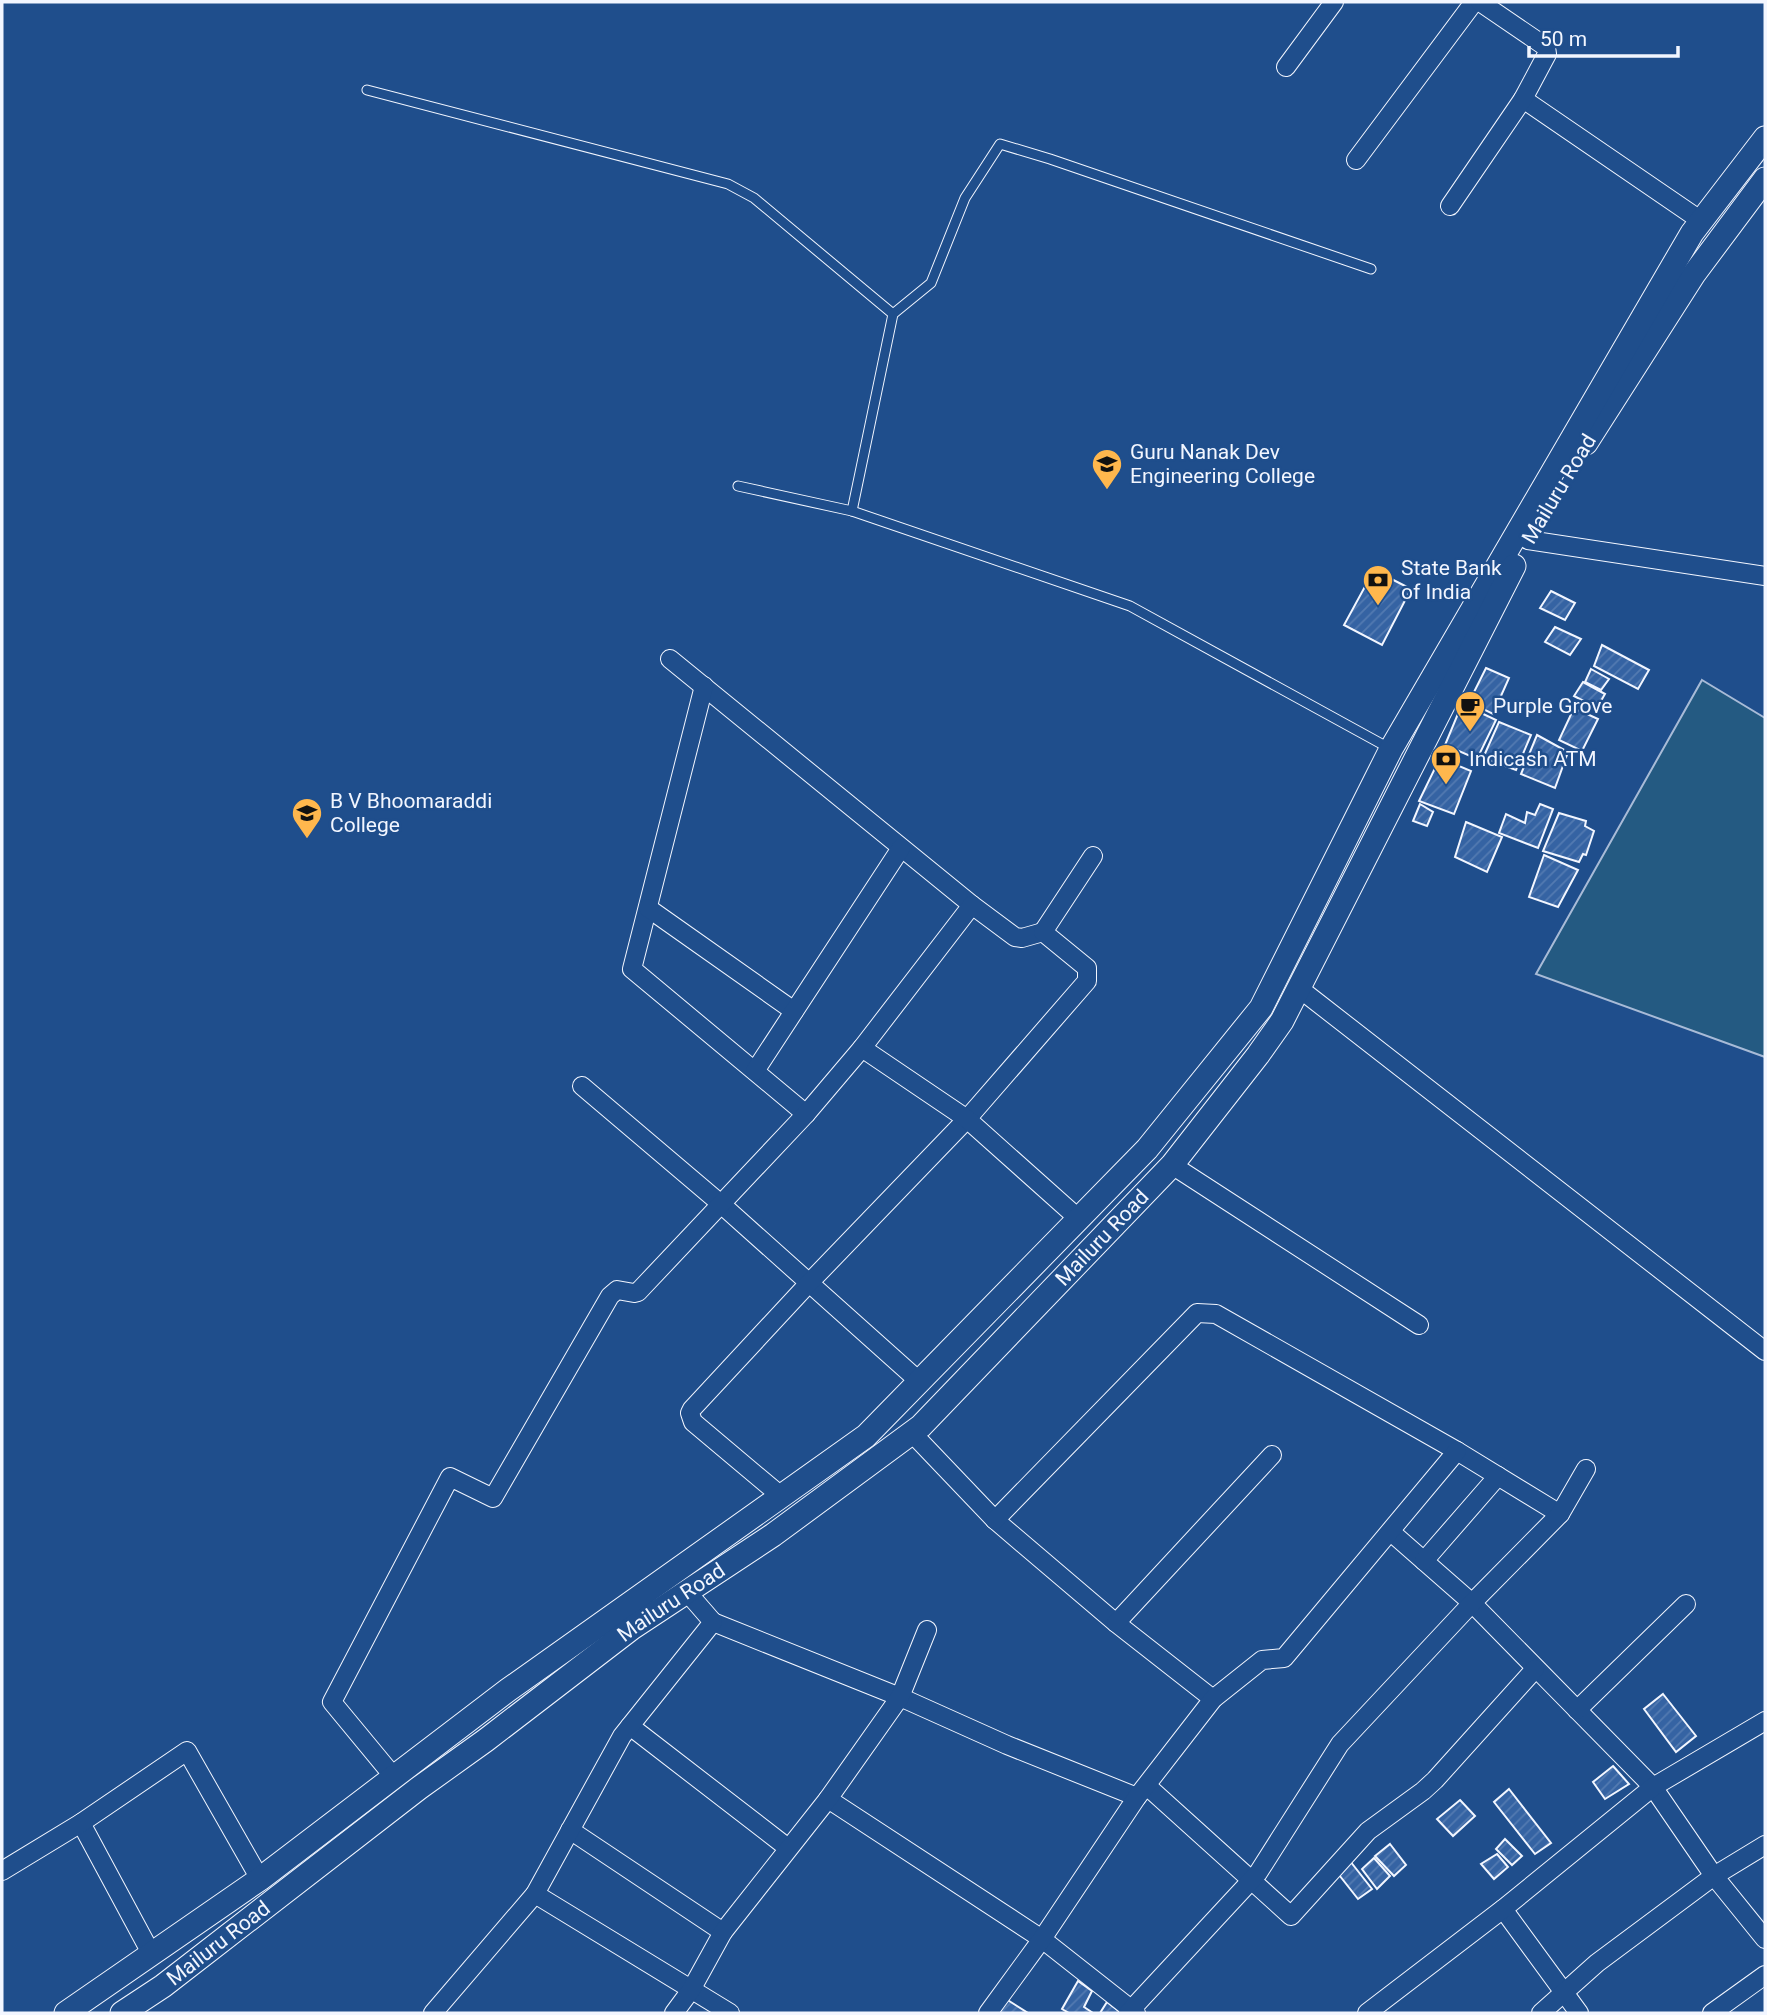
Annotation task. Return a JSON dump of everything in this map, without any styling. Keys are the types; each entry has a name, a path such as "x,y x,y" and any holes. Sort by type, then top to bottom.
{"street":[{"path":"1286,67 1334,2"},
{"path":"1356,160 1474,2"},
{"path":"1450,206 1523,99 1547,54 1546,47 1480,2"},
{"path":"1523,99 1700,220"},
{"path":"66,2013 260,1879 519,1682 866,1436 1165,1128 1261,1008 1391,749 1700,220 1765,138"},
{"name":"Mailuru Road","path":"122,2013 174,1977 632,1628 773,1535 912,1433 1171,1165 1282,1021 1528,540 1576,459 1694,274 1765,179"},
{"path":"1528,540 1765,576"},
{"path":"670,659 972,905 1018,938 1043,932 1093,856"},
{"path":"704,686 632,969 806,1114"},
{"path":"1391,749 1414,759"},
{"path":"755,1071 901,848"},
{"path":"394,1777 332,1702 450,1477 493,1498 610,1296 617,1290 638,1292 806,1114 862,1048 972,905"},
{"path":"648,908 794,1011"},
{"path":"781,1496 694,1422 690,1413 809,1283 967,1119 1087,981 1087,968 1043,932"},
{"path":"1300,989 1765,1350"},
{"path":"862,1048 967,1119 1079,1219"},
{"path":"582,1086 721,1204 920,1382"},
{"path":"1171,1165 1419,1325"},
{"path":"995,1520 1197,1313 1216,1314 1457,1451 1560,1514"},
{"path":"912,1433 995,1520 1116,1623 1213,1699"},
{"path":"988,2013 1042,1940 1142,1792 1213,1699 1262,1660 1284,1658 1457,1451"},
{"path":"1116,1623 1272,1455"},
{"path":"828,1799 1042,1940 1132,2012 1258,1873 1340,1744 1560,1514 1586,1469"},
{"path":"1424,1561 1498,1476"},
{"path":"1391,1532 1472,1603 1653,1787 1714,1876 1765,1939"},
{"path":"687,1592 713,1622 1007,1745 1142,1792 1286,1914 1294,1915 1368,1830 1435,1780 1535,1669"},
{"path":"1577,1710 1686,1604"},
{"path":"433,2013 535,1894 622,1736 713,1622"},
{"path":"674,2013 691,1990 723,1932 828,1799 900,1698 927,1630"},
{"path":"1367,2013 1503,1909 1653,1787 1765,1721"},
{"path":"630,1726 788,1849"},
{"path":"2,1871 81,1823 187,1751 260,1879"},
{"path":"81,1823 152,1955"},
{"path":"570,1830 723,1932"},
{"path":"1541,2013 1597,1963 1714,1876 1765,1845"},
{"path":"535,1894 730,2013"},
{"path":"1503,1909 1579,2013"},
{"path":"1712,2013 1765,1975"}],"lane":[{"path":"367,90 728,184 754,198 893,314"},
{"path":"852,511 893,314 931,283 965,198 1000,144 1371,270"},
{"path":"738,486 852,511 1130,606 1391,749"}],"shaded area":[{"path":"1702,680 1765,718 1765,1057 1536,974"}],"building":[{"name":"State Bank of India","path":"1374,570 1411,589 1382,645 1344,625"},
{"path":"1551,591 1575,603 1565,620 1540,608"},
{"path":"1555,627 1581,639 1570,655 1545,642"},
{"path":"1602,645 1649,670 1638,689 1594,666"},
{"path":"1486,668 1509,678 1493,714 1469,702"},
{"path":"1591,669 1609,679 1601,690 1585,682"},
{"path":"1583,682 1605,694 1597,708 1574,696"},
{"name":"Purple Grove","path":"1462,704 1496,720 1477,759 1445,745"},
{"path":"1574,708 1598,719 1582,751 1559,740"},
{"path":"1499,722 1531,735 1516,770 1483,758"},
{"path":"1537,735 1568,752 1555,788 1521,774"},
{"name":"Indicash ATM","path":"1440,758 1471,771 1454,814 1419,801"},
{"path":"1420,804 1433,812 1427,826 1413,821"},
{"path":"1540,804 1553,809 1538,848 1499,833 1506,814 1525,823 1527,812 1535,815"},
{"path":"1559,813 1586,821 1585,826 1594,831 1586,855 1583,854 1579,862 1543,851"},
{"path":"1466,822 1502,837 1487,872 1455,857"},
{"path":"1544,855 1578,870 1558,907 1529,897"},
{"path":"1663,1694 1696,1736 1676,1752 1644,1709"},
{"path":"1613,1766 1629,1784 1605,1799 1593,1782"},
{"path":"1509,1789 1551,1843 1535,1854 1494,1802"},
{"path":"1460,1800 1475,1816 1453,1836 1437,1819"},
{"path":"1505,1839 1522,1856 1512,1865 1496,1849"},
{"path":"1390,1844 1406,1865 1394,1876 1375,1856"},
{"path":"1497,1854 1508,1867 1494,1879 1481,1864"},
{"path":"1374,1858 1390,1876 1377,1889 1362,1869"},
{"path":"1350,1861 1372,1889 1358,1899 1336,1871"},
{"path":"1078,1981 1092,1991 1084,2007 1093,2013 1069,2013 1062,2009"},
{"path":"1006,1999 1028,2013 998,2013"},
{"path":"1107,2002 1120,2012 1100,2013"}],"place":[{"name":"Guru Nanak Dev Engineering College","path":"1107,491"},
{"name":"State Bank of India","path":"1378,607"},
{"name":"Purple Grove","path":"1470,733"},
{"name":"Indicash ATM","path":"1446,786"},
{"name":"B V Bhoomaraddi College","path":"307,840"}]}
